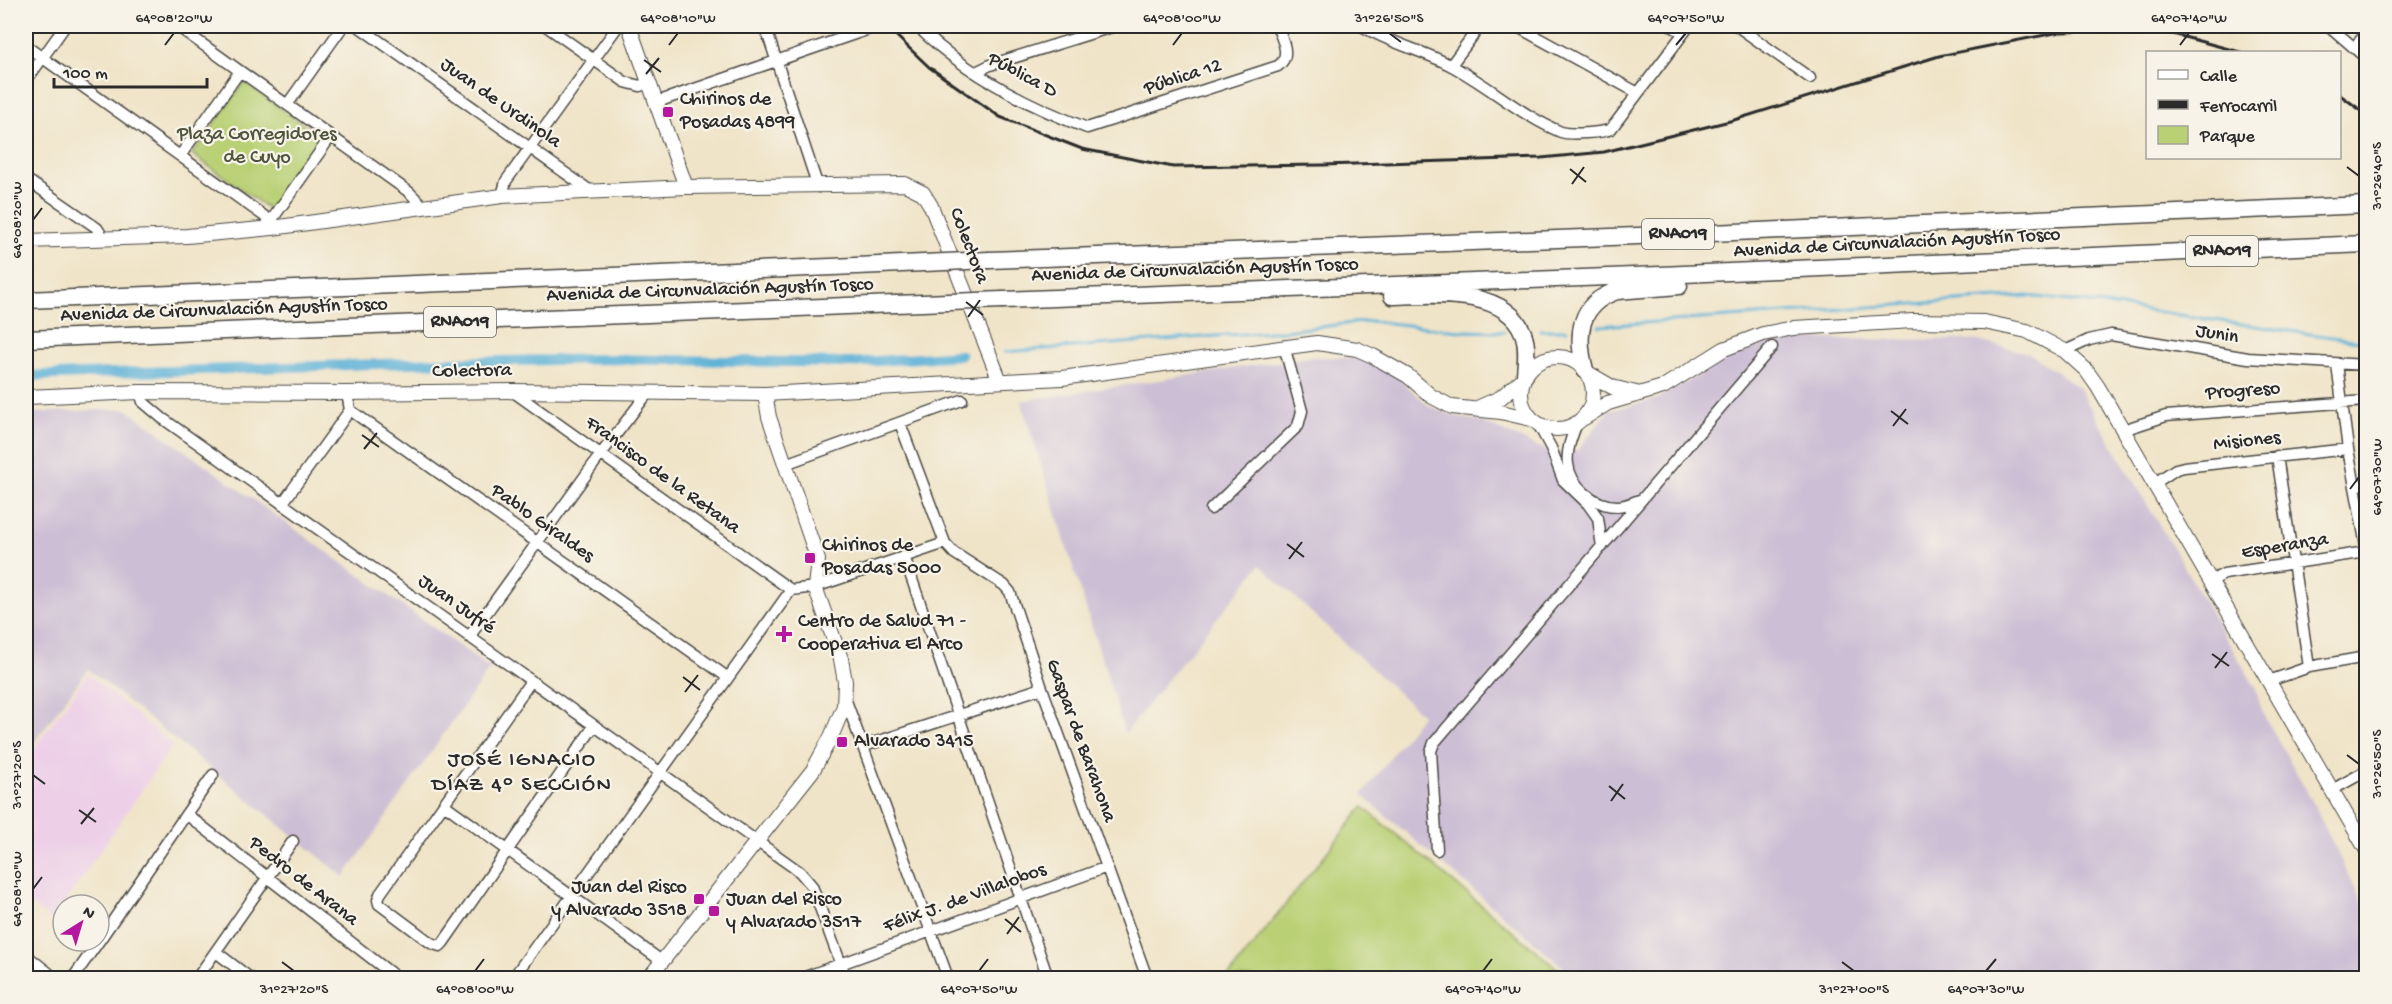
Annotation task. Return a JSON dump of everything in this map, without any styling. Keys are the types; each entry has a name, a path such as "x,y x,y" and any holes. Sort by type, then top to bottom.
{"highway":[{"path":"1993,221 2065,207 2367,194"},
{"name":"Avenida de Circunvalación Agustín Tosco","path":"26,300 2367,205"},
{"name":"Avenida de Circunvalación Agustín Tosco","path":"26,339 2367,244"},
{"path":"2078,257 2171,264 2367,255"},
{"path":"1587,372 1580,347 1583,320 1596,302 1608,293 1663,286 1951,273 2030,259"},
{"path":"1269,289 1336,298 1453,296 1492,303 1512,318 1523,333 1526,350 1524,377"}],"main road":[{"path":"629,26 686,187"},
{"name":"Colectora","path":"26,241 187,236 502,196 686,187 818,187 905,184 923,193 931,206 1000,381 765,394 512,391 140,392 26,397"},
{"path":"1000,381 1062,378 1317,343 1357,349 1388,363 1442,403 1452,407 1501,412 1558,429 1581,420 1608,403 1664,387 1696,364 1736,343 1763,334 1794,328 1913,321 1984,322 2027,331 2066,351 2086,370 2155,483 2367,849"},
{"path":"1473,410 1500,398 1538,361 1554,356 1572,359 1587,372 1612,387 1641,394"},
{"path":"1581,420 1589,411 1593,394 1587,372"},
{"path":"1524,377 1520,397 1522,405 1535,422"},
{"path":"650,978 813,771 831,737 845,698 841,659 815,587 818,560 785,464 765,394"}],"street":[{"path":"26,81 65,26"},
{"path":"177,26 409,192 423,206"},
{"path":"287,105 343,26"},
{"name":"Juan de Urdinola","path":"358,26 592,192"},
{"path":"546,26 631,85 640,86 650,82"},
{"path":"502,196 506,182 618,26"},
{"path":"765,26 818,187"},
{"name":"Pública D","path":"917,26 947,53 976,72 1087,128"},
{"path":"976,72 990,65 1115,26"},
{"name":"Pública 12","path":"1087,128 1278,66 1286,56 1277,26"},
{"path":"1362,26 1451,65 1566,134 1608,131 1686,29 1671,26"},
{"path":"1451,65 1480,26"},
{"path":"1516,26 1638,93"},
{"path":"1737,26 1810,78"},
{"path":"2329,26 2367,58"},
{"path":"657,102 869,29"},
{"path":"2355,47 2367,33"},
{"path":"26,46 272,224 331,136"},
{"path":"180,156 240,71"},
{"path":"26,179 97,228 104,239"},
{"name":"Junin","path":"2066,351 2088,340 2111,335 2247,358 2367,365"},
{"path":"1211,508 1298,426 1302,419 1302,411 1284,346"},
{"path":"1437,850 1431,751 1434,743 1772,347"},
{"path":"2337,364 2340,403 2367,546"},
{"name":"Francisco de la Retana","path":"512,391 791,590"},
{"name":"Juan Jufré","path":"140,392 143,402 162,418 807,878 846,978"},
{"path":"282,504 350,410 347,393"},
{"path":"469,637 647,394"},
{"path":"785,464 962,400"},
{"name":"Progreso","path":"2123,430 2166,416 2367,401"},
{"name":"Pablo Giraldes","path":"350,410 727,677"},
{"path":"1581,420 1569,446 1568,465 1579,487 1594,500 1609,505 1618,506 1640,500"},
{"path":"1535,422 1551,448 1563,480 1588,504 1598,518 1602,547"},
{"path":"513,978 791,590 815,587 945,543 900,423"},
{"name":"Misiones","path":"2155,483 2176,469 2184,467 2348,449"},
{"path":"2277,456 2309,667"},
{"path":"2355,486 2367,483"},
{"name":"Gaspar de Barahona","path":"945,543 954,553 1004,585 1010,592 1042,688 1147,978"},
{"name":"Esperanza","path":"2211,581 2224,574 2367,552"},
{"path":"904,556 1048,978"},
{"path":"2269,681 2309,667 2367,657"},
{"path":"531,681 378,900 379,904 431,943 440,946 443,943 594,726"},
{"path":"864,746 1042,688"},
{"path":"845,698 948,978"},
{"path":"2332,790 2367,771"},
{"path":"111,923 213,775"},
{"path":"445,805 663,962"},
{"name":"Pedro de Arana","path":"186,814 397,978"},
{"path":"197,978 292,842"},
{"name":"Félix J. de Villalobos","path":"802,978 1107,867"},
{"path":"216,952 250,978"},
{"path":"73,978 91,953"},
{"path":"26,955 55,978"}],"shaded area":[{"path":"1798,339 1973,340 2029,353 2078,387 2255,687 2263,714 2307,791 2366,911 2366,978 1576,978 1362,795 1422,715 1260,565 1125,733 1021,401 1309,357 1366,358 1392,372 1429,406 1454,416 1480,421 1552,453 1578,450 1608,411 1656,399 1732,357 1763,343"},
{"path":"126,409 490,668 344,877 88,669 26,753 26,413"},
{"path":"88,674 173,745 71,893 51,893 51,920 26,901 26,759"}],"green space":[{"name":"Plaza Corregidores de Cuyo","path":"244,82 322,138 270,210 192,154"},
{"path":"1363,807 1569,978 1227,978"}],"waterway":[{"path":"1599,326 2028,296 2131,308 2366,342"},
{"path":"1005,352 1283,331 1371,321 1460,331 1504,332"},
{"path":"1540,330 1567,330"},
{"path":"26,376 408,363 606,359 850,363 961,355"}],"railway":[{"path":"886,26 929,67 1000,117 1082,149 1173,167 1541,158 1604,152 1734,120 1939,56 2060,32 2135,30 2173,34 2236,51"},
{"path":"2341,96 2366,114"}],"place":[{"name":"Chirinos de Posadas 4899","path":"668,112"},
{"name":"Chirinos de Posadas 5000","path":"810,558"},
{"name":"Centro de Salud 71 - Cooperativa El Arco","path":"784,634"},
{"name":"Alvarado 3415","path":"842,742"},
{"name":"Juan del Risco y Alvarado 3518","path":"699,899"},
{"name":"Juan del Risco y Alvarado 3517","path":"714,911"}],"district":[{"name":"JOSÉ IGNACIO DÍAZ 4° SECCIÓN","path":"522,774"}]}
